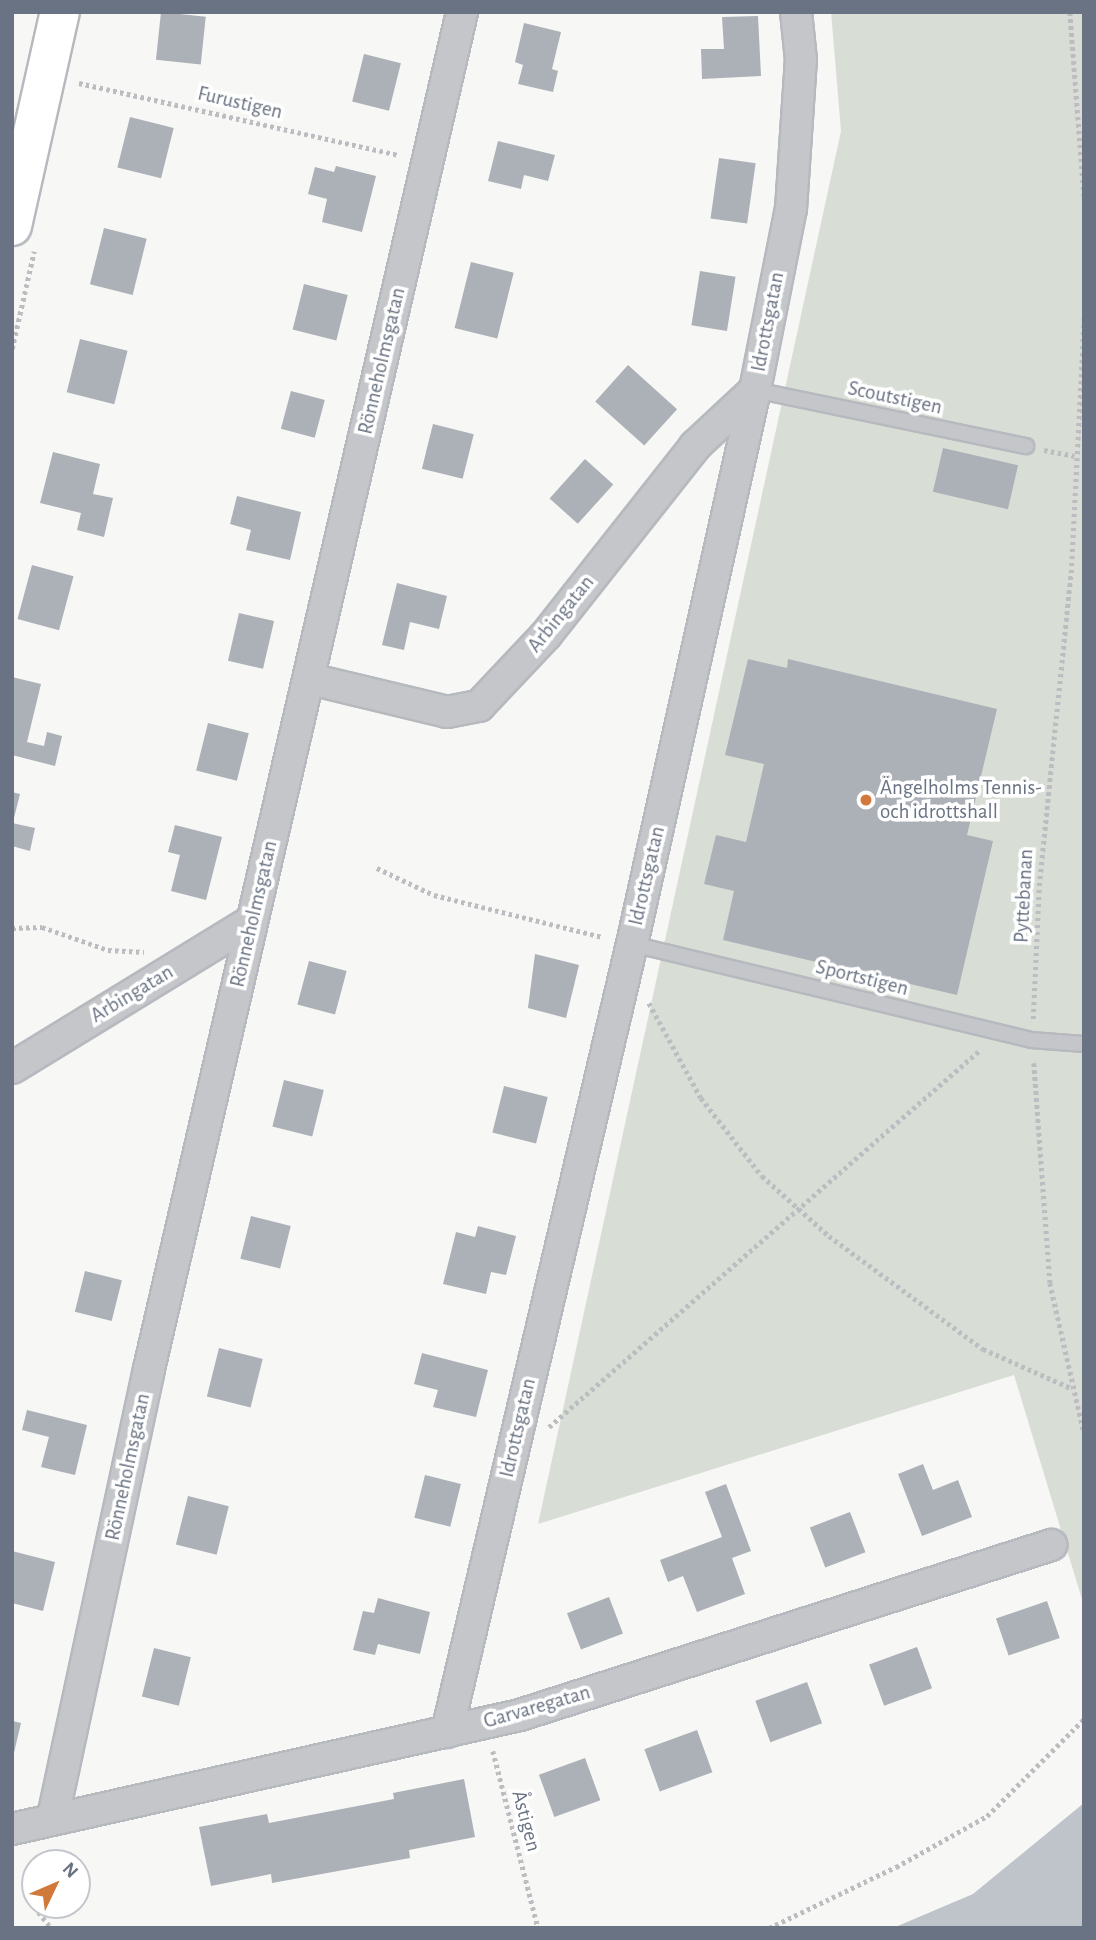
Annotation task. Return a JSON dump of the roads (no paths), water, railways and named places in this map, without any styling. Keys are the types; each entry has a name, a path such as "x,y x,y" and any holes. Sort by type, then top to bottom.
{"street":[{"path":"12,226 60,12"},
{"name":"Rönneholmsgatan","path":"53,1817 149,1369 462,12"},
{"name":"Idrottsgatan","path":"447,1732 629,953 755,390 791,209 801,61 796,12"},
{"name":"Arbingatan","path":"310,679 447,712 479,706 546,635 695,446 755,390"},
{"name":"Arbingatan","path":"12,1068 252,921"},
{"name":"Garvaregatan","path":"12,1829 53,1817 488,1722 1051,1545"}],"lane":[{"name":"Scoutstigen","path":"755,390 1026,446"},
{"name":"Sportstigen","path":"629,953 1031,1040 1084,1044"}],"place":[{"name":"Ängelholms Tennis- och idrottshall","path":"866,800"}]}
